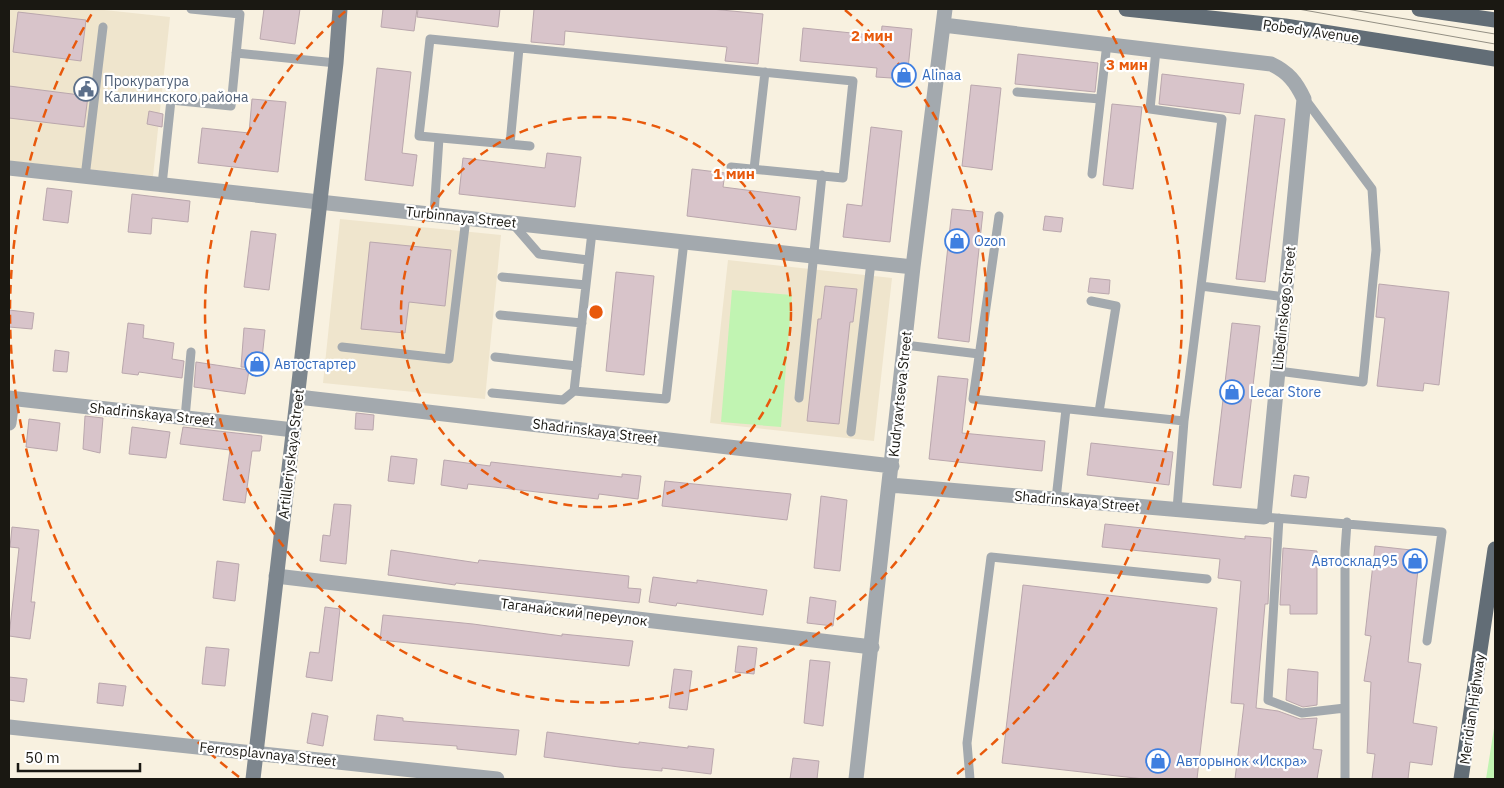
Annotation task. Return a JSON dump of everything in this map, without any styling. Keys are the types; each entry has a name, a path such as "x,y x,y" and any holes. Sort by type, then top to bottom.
{"main road":[{"name":"Pobedy Avenue","path":"1126,9 1285,26 1495,59"},
{"path":"1419,9 1495,20"},
{"name":"Meridian Highway","path":"1461,779 1495,549"}],"street":[{"name":"Artilleriyskaya Street","path":"253,779 336,63 340,9"},
{"name":"Kudryavtseva Street","path":"856,779 913,267 945,9"},
{"path":"943,24 1271,64 1283,70 1297,83 1304,99"},
{"name":"Libedinskogo Street","path":"1271,517 1278,371 1304,99"},
{"name":"Turbinnaya Street","path":"9,168 913,267"},
{"name":"Shadrinskaya Street","path":"298,397 892,466"},
{"path":"9,424 10,398"},
{"name":"Shadrinskaya Street","path":"10,398 294,430"},
{"name":"Shadrinskaya Street","path":"890,485 1271,517"},
{"name":"Таганайский переулок","path":"276,576 872,647"},
{"name":"Ferrosplavnaya Street","path":"9,727 497,779"}],"lane":[{"path":"162,185 172,100 231,106 240,14 191,9"},
{"path":"85,177 103,27"},
{"path":"530,146 419,136 430,39 853,81 843,178 731,167"},
{"path":"1092,174 1107,43"},
{"path":"510,144 519,48"},
{"path":"1156,50 1150,109 1222,119 1184,421 1177,509"},
{"path":"236,53 336,63"},
{"path":"754,169 765,72"},
{"path":"1017,92 1100,100"},
{"path":"1278,371 1363,382 1376,250 1372,189 1304,99"},
{"path":"434,214 439,138"},
{"path":"799,398 822,175"},
{"path":"999,216 973,399 1184,421"},
{"path":"342,347 449,358 466,218"},
{"path":"512,223 539,254 588,260"},
{"path":"492,393 563,400 574,391 592,232"},
{"path":"574,391 666,399 684,241"},
{"path":"851,432 871,262"},
{"path":"502,278 586,285"},
{"path":"1201,286 1285,296"},
{"path":"1091,301 1116,306 1099,412"},
{"path":"500,315 582,323"},
{"path":"905,345 979,354"},
{"path":"184,418 190,352"},
{"path":"496,357 577,366"},
{"path":"1056,499 1066,409"},
{"path":"1345,708 1302,713 1268,700 1271,517 1347,522 1442,532 1427,641"},
{"path":"1345,779 1345,551 1347,522"},
{"path":"970,779 967,743 991,557 1207,579"}],"shaded area":[{"name":"Прокуратура Калининского района","path":"9,9 95,9 170,17 153,176 9,161"},
{"path":"340,219 501,235 485,399 323,383"},
{"path":"728,260 892,278 874,441 710,423"}],"green space":[{"path":"732,290 792,295 781,427 721,422"},
{"path":"1495,722 1495,779 1486,779"}],"building":[{"path":"264,9 300,9 295,44 260,39"},
{"path":"383,9 417,9 414,31 381,27"},
{"path":"418,9 500,9 498,27 417,17"},
{"path":"534,9 711,9 763,14 758,64 725,61 727,47 565,31 564,45 531,42"},
{"path":"18,12 86,20 81,61 13,52"},
{"path":"882,26 912,29 907,79 876,77 877,68 800,61 803,28 881,36"},
{"path":"1018,54 1098,63 1095,92 1015,84"},
{"path":"377,68 411,72 402,153 417,155 413,186 365,180"},
{"path":"1162,74 1244,84 1240,114 1159,104"},
{"path":"971,85 1001,88 992,170 962,166"},
{"path":"9,86 88,96 84,127 9,118"},
{"path":"252,99 286,102 278,172 198,163 202,128 249,133"},
{"path":"1112,104 1142,107 1133,189 1103,185"},
{"path":"149,111 163,114 162,127 147,124"},
{"path":"1255,115 1285,119 1265,282 1236,279"},
{"path":"871,127 902,131 890,242 843,237 847,204 862,206"},
{"path":"547,153 581,157 575,207 459,194 463,158 545,168"},
{"path":"692,169 725,173 723,187 800,197 796,230 687,216"},
{"path":"47,188 72,191 68,223 43,220"},
{"path":"132,194 190,201 188,222 152,218 151,234 128,232"},
{"path":"952,209 983,212 969,342 938,338"},
{"path":"1045,216 1063,218 1061,232 1043,230"},
{"path":"251,231 276,234 269,290 244,287"},
{"path":"370,242 451,250 445,306 409,302 405,333 361,329"},
{"path":"616,272 654,276 644,375 606,371"},
{"path":"1090,278 1110,280 1109,294 1088,292"},
{"path":"1379,284 1449,292 1439,385 1424,383 1423,391 1377,386 1385,318 1376,317"},
{"path":"825,286 857,289 853,322 850,322 839,424 807,421 818,319 821,319"},
{"path":"9,310 34,313 32,329 9,327"},
{"path":"128,323 144,325 143,338 174,343 172,359 184,361 182,378 139,372 138,375 122,373"},
{"path":"1232,323 1260,326 1241,488 1213,485"},
{"path":"244,328 265,330 261,368 241,367"},
{"path":"55,350 69,352 67,372 53,371"},
{"path":"196,362 249,370 245,394 194,387"},
{"path":"938,376 968,379 962,433 1045,441 1042,471 929,459"},
{"path":"356,413 374,415 373,430 355,429"},
{"path":"85,416 103,418 100,453 83,449"},
{"path":"29,419 60,423 57,451 26,447"},
{"path":"132,427 170,432 166,458 129,454"},
{"path":"183,427 262,436 260,451 252,451 245,503 223,500 230,450 180,444"},
{"path":"1091,443 1173,452 1169,485 1087,475"},
{"path":"391,456 417,459 414,484 388,481"},
{"path":"444,460 490,466 491,462 622,477 622,474 641,476 638,499 599,494 598,499 468,484 467,489 441,485"},
{"path":"1294,475 1309,477 1306,498 1291,496"},
{"path":"665,481 791,494 787,520 662,506"},
{"path":"821,496 847,500 840,571 814,568"},
{"path":"334,504 351,505 346,564 320,561 323,535 330,536"},
{"path":"1105,524 1245,539 1245,536 1271,538 1268,604 1265,604 1256,708 1278,711 1300,719 1317,718 1313,749 1322,750 1317,779 1235,779 1244,704 1231,703 1241,581 1218,578 1220,559 1102,547"},
{"path":"12,527 39,530 31,602 35,602 30,639 9,636 19,548 10,547"},
{"path":"1375,546 1420,551 1408,662 1421,664 1413,723 1437,727 1432,765 1410,762 1408,779 1372,779 1375,754 1367,753 1371,682 1364,681 1371,636 1365,635"},
{"path":"1283,548 1317,551 1317,614 1290,614 1290,605 1280,605"},
{"path":"391,550 478,563 479,560 629,576 628,588 641,589 639,603 456,583 455,585 388,575"},
{"path":"217,561 239,564 235,601 213,598"},
{"path":"653,577 697,583 697,580 767,590 763,615 677,603 676,606 649,602"},
{"path":"1023,585 1217,608 1197,779 1144,779 1002,763"},
{"path":"810,597 836,601 833,626 807,623"},
{"path":"325,607 340,609 332,681 306,677 310,652 319,653"},
{"path":"383,615 473,624 562,636 562,634 633,641 629,666 380,640"},
{"path":"738,646 757,648 754,674 735,672"},
{"path":"206,647 229,649 225,686 202,684"},
{"path":"810,660 830,662 823,726 804,723"},
{"path":"674,669 692,671 687,710 669,708"},
{"path":"1288,669 1318,672 1317,705 1303,707 1286,700"},
{"path":"9,677 27,679 24,702 9,700"},
{"path":"99,683 126,686 123,706 97,703"},
{"path":"312,713 328,716 323,746 307,743"},
{"path":"377,715 403,718 403,721 519,730 516,755 457,749 457,746 374,740"},
{"path":"547,732 639,744 639,742 714,749 711,774 662,768 662,771 619,767 544,757"},
{"path":"793,758 819,761 817,779 790,779"}],"tram line":[{"path":"1298,9 1495,44"},
{"path":"1346,9 1495,34"}],"place":[{"name":"Alinaa","path":"904,75"},
{"name":"Прокуратура Калининского района","path":"86,89"},
{"name":"Ozon","path":"957,241"},
{"name":"Автостартер","path":"257,364"},
{"name":"Lecar Store","path":"1232,392"},
{"name":"Автосклад95","path":"1415,561"},
{"name":"Авторынок «Искра»","path":"1158,761"}]}
